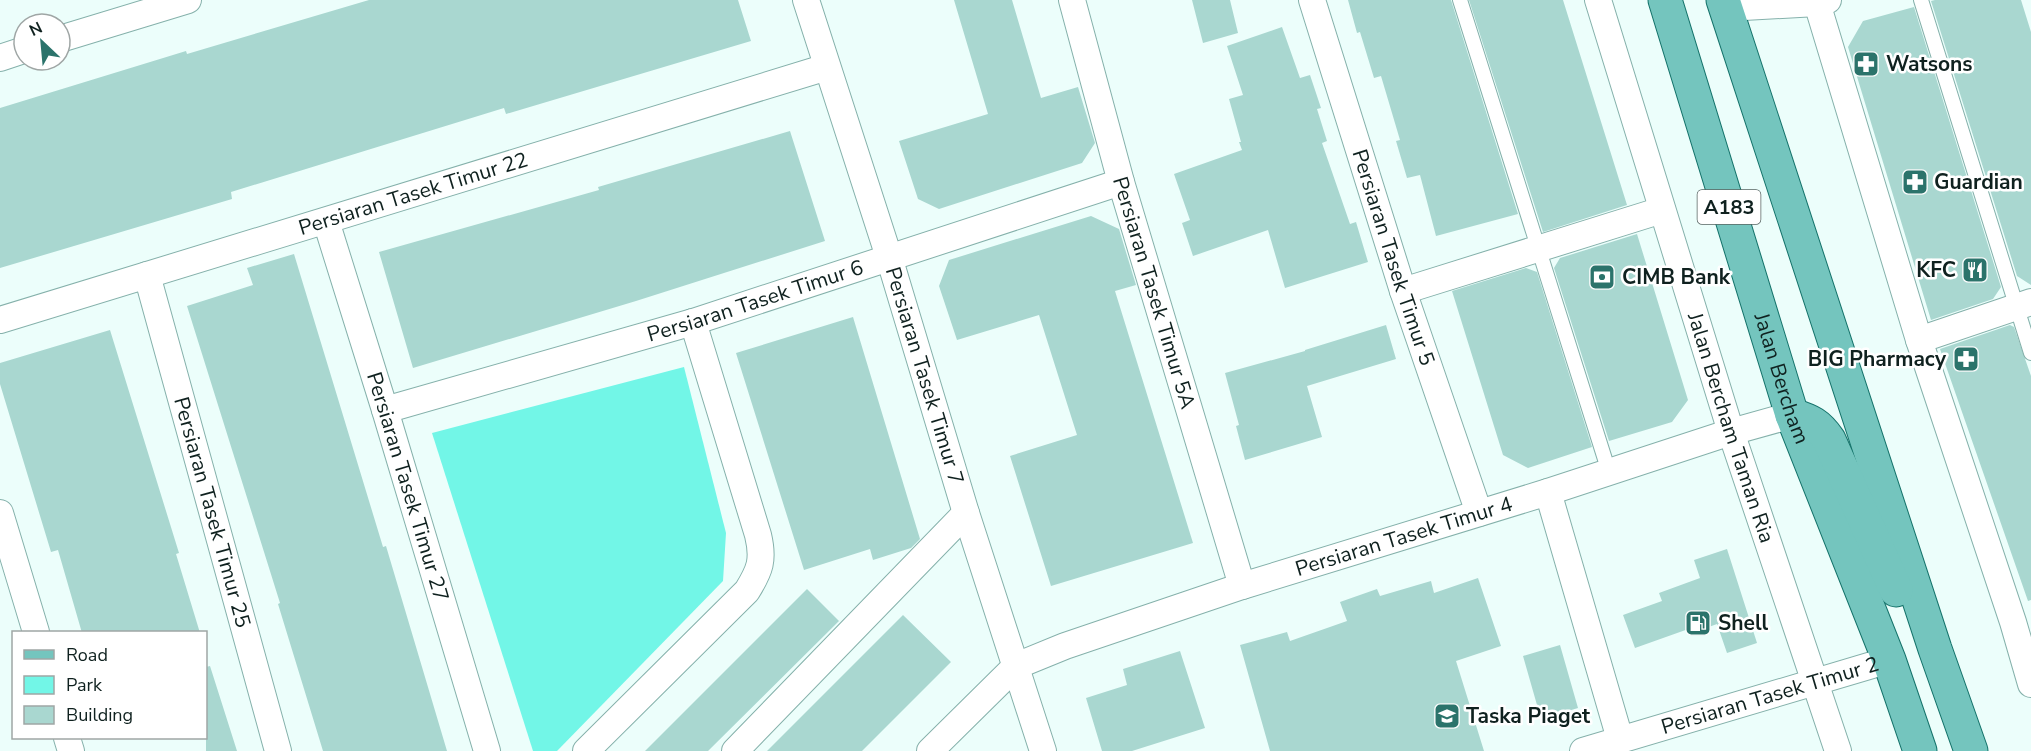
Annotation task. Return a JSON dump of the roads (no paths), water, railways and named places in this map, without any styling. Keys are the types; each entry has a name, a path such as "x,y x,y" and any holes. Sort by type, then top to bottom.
{"main road":[{"name":"Jalan Bercham","path":"1665,0 1792,415 1888,660 1920,751"},
{"name":"A183","path":"1718,3 1971,751"},
{"path":"1792,415 1811,421 1821,428 1829,440 1906,614 1935,649"}],"street":[{"path":"72,35 188,0"},
{"name":"Persiaran Tasek Timur 7","path":"806,0 889,257 966,513 1043,751"},
{"name":"Persiaran Tasek Timur 5A","path":"1072,0 1121,182 1242,586"},
{"name":"Persiaran Tasek Timur 5","path":"1312,0 1403,291 1479,513"},
{"name":"Jalan Bercham Taman Ria","path":"1598,0 1731,432 1838,751"},
{"path":"1718,3 1822,1 1919,340 2022,618 2031,684"},
{"name":"Persiaran Tasek Timur 22","path":"0,320 827,67"},
{"name":"Persiaran Tasek Timur 6","path":"385,410 693,322 1121,182"},
{"path":"1403,291 1662,210"},
{"name":"Persiaran Tasek Timur 27","path":"326,220 487,751"},
{"name":"Persiaran Tasek Timur 25","path":"147,275 278,751"},
{"path":"1919,340 2024,304"},
{"path":"586,751 747,591 759,572 762,551 758,535 693,322"},
{"name":"Persiaran Tasek Timur 4","path":"1016,666 1065,646 1242,586 1548,492 1731,432 1792,415"},
{"path":"1548,492 1620,739"},
{"path":"0,513 7,565 35,631"},
{"path":"735,751 966,513"},
{"name":"Persiaran Tasek Timur 2","path":"1589,750 1888,660"},
{"path":"930,751 1016,666"}],"lane":[{"path":"1460,0 1609,472"},
{"path":"1921,0 2024,304 2031,353"}],"place":[{"name":"Watsons","path":"1866,64"},
{"name":"Guardian","path":"1915,182"},
{"name":"KFC","path":"1975,270"},
{"name":"CIMB Bank","path":"1602,277"},
{"name":"BIG Pharmacy","path":"1966,359"},
{"name":"Shell","path":"1698,623"},
{"name":"Taska Piaget","path":"1447,716"}]}
